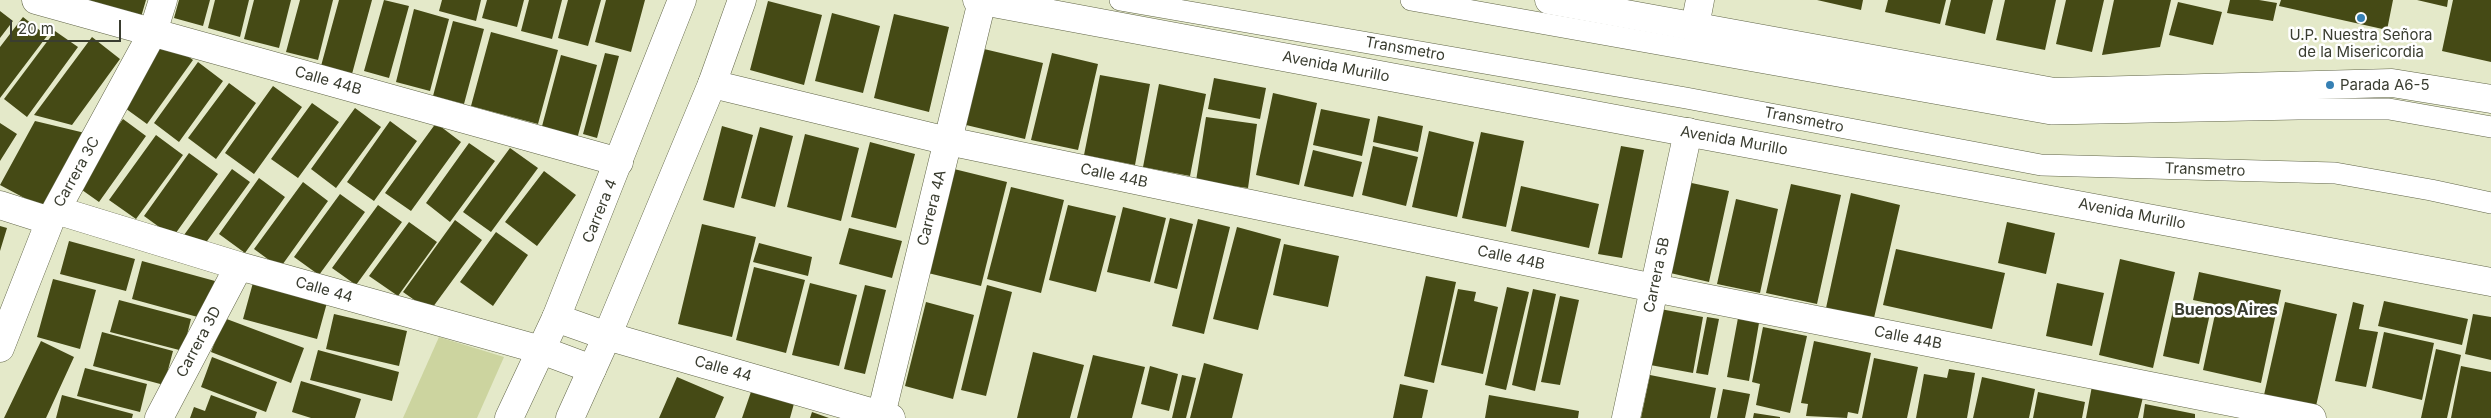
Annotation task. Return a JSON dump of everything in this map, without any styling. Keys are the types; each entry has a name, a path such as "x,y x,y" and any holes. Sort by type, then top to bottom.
{"street":[{"name":"Calle 44B","path":"36,0 620,162"},
{"name":"Carrera 3C","path":"0,348 53,215 152,32 163,0"},
{"name":"Carrera 4","path":"509,418 556,318 620,162 682,0"},
{"path":"570,418 607,336 712,84 742,0"},
{"name":"Avenida Murillo","path":"979,0 2491,282"},
{"name":"Carrera 4A","path":"886,417 979,0"},
{"path":"1549,0 2054,92 2392,83 2491,98"},
{"path":"1695,26 1700,0"},
{"name":"Calle 44B","path":"712,84 948,141 1654,288 2312,418"},
{"name":"Carrera 5B","path":"1626,418 1688,132"},
{"name":"Calle 44","path":"0,205 53,215 239,266 541,350 592,369"},
{"name":"Carrera 3D","path":"159,418 239,266"},
{"name":"Calle 44","path":"556,318 607,336 886,417"}],"lane":[{"name":"Transmetro","path":"1120,0 1676,96 2040,165 2336,173 2432,190 2491,204"},
{"path":"1411,0 2051,114 2390,109 2491,127"}],"green space":[{"path":"439,337 504,357 477,418 403,418"}],"building":[{"path":"86,0 146,0 141,17"},
{"path":"179,0 210,0 203,26 174,18"},
{"path":"215,0 249,0 240,37 208,28"},
{"path":"254,0 291,0 279,48 244,39"},
{"path":"300,0 333,0 318,60 286,52"},
{"path":"339,0 372,0 352,74 321,66"},
{"path":"384,0 409,6 389,78 364,71"},
{"path":"442,0 481,0 476,21 439,11"},
{"path":"487,0 524,0 517,27 482,18"},
{"path":"529,0 562,0 552,39 521,31"},
{"path":"568,0 601,0 588,46 558,38"},
{"path":"606,0 645,0 631,52 595,42"},
{"path":"1817,0 1863,0 1861,10"},
{"path":"1888,0 1946,0 1940,24 1885,12"},
{"path":"1951,0 1993,0 1985,34 1945,25"},
{"path":"2005,0 2056,0 2045,50 1996,40"},
{"path":"2066,0 2104,0 2092,52 2056,44"},
{"path":"2114,0 2171,0 2160,47 2102,55"},
{"path":"2230,0 2259,0 2277,3 2273,21 2227,13"},
{"name":"U.P. Nuestra Señora de la Misericordia","path":"2281,0 2393,0 2387,30 2279,6"},
{"path":"2417,0 2448,0 2447,7"},
{"path":"2453,0 2491,0 2491,62 2442,51"},
{"path":"768,1 822,15 804,85 750,70"},
{"path":"2178,2 2222,12 2213,45 2169,35"},
{"path":"414,9 449,19 430,91 396,82"},
{"path":"0,11 13,21 0,38"},
{"path":"832,13 880,26 863,93 815,81"},
{"path":"894,14 949,27 929,112 874,98"},
{"path":"23,17 47,36 0,98 0,47"},
{"path":"453,21 484,29 464,104 433,96"},
{"path":"55,31 78,47 27,117 4,99"},
{"path":"491,32 558,50 538,124 471,106"},
{"path":"92,37 120,59 72,125 34,115"},
{"path":"165,39 193,60 147,124 118,103"},
{"path":"984,49 1043,63 1025,139 966,125"},
{"path":"605,53 619,56 597,138 583,134"},
{"path":"1052,53 1098,64 1078,150 1031,140"},
{"path":"561,55 597,65 577,139 541,130"},
{"path":"198,62 223,81 179,142 154,123"},
{"path":"1100,75 1150,84 1135,165 1084,155"},
{"path":"1214,78 1266,88 1260,119 1208,109"},
{"path":"229,83 256,103 216,159 188,138"},
{"path":"1159,84 1206,94 1190,176 1143,167"},
{"path":"273,86 302,107 254,174 225,153"},
{"path":"1273,93 1317,103 1299,185 1256,175"},
{"path":"312,103 339,122 298,178 271,159"},
{"path":"355,108 381,127 336,188 311,169"},
{"path":"1321,109 1370,119 1362,156 1313,145"},
{"path":"1378,116 1423,126 1418,152 1373,142"},
{"path":"1206,117 1257,124 1248,188 1196,181"},
{"path":"123,119 146,136 99,202 75,185"},
{"path":"35,121 85,133 45,209 0,185"},
{"path":"390,121 417,141 374,201 347,182"},
{"path":"0,123 17,134 0,161"},
{"path":"436,123 461,142 411,211 385,193"},
{"path":"722,126 753,135 734,208 703,200"},
{"path":"760,127 793,136 775,207 741,198"},
{"path":"1429,131 1474,142 1457,217 1412,207"},
{"path":"1481,132 1524,141 1506,227 1462,218"},
{"path":"805,134 859,148 841,221 787,207"},
{"path":"156,135 183,155 136,219 109,200"},
{"path":"870,142 915,154 896,228 851,217"},
{"path":"469,143 495,161 450,222 426,203"},
{"path":"1373,146 1418,157 1406,206 1362,195"},
{"path":"1621,146 1644,150 1622,258 1598,254"},
{"path":"510,148 538,168 491,232 463,212"},
{"path":"1313,150 1362,162 1353,197 1304,186"},
{"path":"189,153 218,174 173,237 144,216"},
{"path":"232,169 250,182 202,248 184,235"},
{"path":"954,169 1007,182 981,286 928,273"},
{"path":"544,171 576,195 537,246 505,222"},
{"path":"259,178 285,197 245,253 219,234"},
{"path":"303,182 328,201 280,268 254,249"},
{"path":"1687,182 1729,191 1709,282 1666,272"},
{"path":"1791,184 1841,195 1817,304 1766,293"},
{"path":"1521,186 1599,204 1589,248 1511,231"},
{"path":"1011,187 1064,200 1041,293 987,279"},
{"path":"1851,193 1900,205 1874,318 1826,308"},
{"path":"340,194 365,212 319,275 294,257"},
{"path":"1736,199 1778,209 1760,293 1717,284"},
{"path":"378,205 402,222 356,285 332,268"},
{"path":"1068,205 1116,216 1096,292 1049,280"},
{"path":"1123,207 1166,218 1150,282 1107,272"},
{"path":"1170,218 1193,224 1177,289 1154,283"},
{"path":"1198,219 1230,227 1204,334 1172,326"},
{"path":"455,220 482,240 430,311 403,292"},
{"path":"409,222 437,242 398,296 369,276"},
{"path":"2007,222 2055,233 2046,274 1998,263"},
{"path":"702,224 756,237 732,337 678,324"},
{"path":"0,226 7,228 0,251"},
{"path":"1237,227 1281,239 1258,330 1213,319"},
{"path":"849,228 902,241 892,278 839,264"},
{"path":"496,232 528,255 493,306 460,282"},
{"path":"69,241 135,259 126,291 60,274"},
{"path":"759,243 812,257 808,276 753,262"},
{"path":"1284,244 1339,256 1328,307 1273,295"},
{"path":"1896,249 2005,273 1992,329 1883,305"},
{"path":"2120,259 2175,272 2153,368 2099,355"},
{"path":"142,261 215,281 205,319 132,299"},
{"path":"754,267 805,280 786,353 736,340"},
{"path":"2199,272 2281,290 2261,383 2203,370 2217,305 2193,300"},
{"path":"1426,276 1456,282 1434,383 1404,376"},
{"path":"53,279 96,290 80,349 37,337"},
{"path":"254,279 328,299 317,339 243,319"},
{"path":"810,283 857,295 839,366 792,355"},
{"path":"2057,283 2104,293 2092,346 2046,336"},
{"path":"865,285 886,290 865,374 844,369"},
{"path":"987,285 1012,292 986,396 961,390"},
{"path":"1507,287 1529,292 1506,390 1485,385"},
{"path":"1458,289 1476,292 1474,301 1498,307 1483,374 1441,365"},
{"path":"1533,289 1556,294 1535,391 1512,385"},
{"path":"1560,296 1579,300 1560,385 1541,382"},
{"path":"119,300 191,319 183,351 110,332"},
{"path":"2175,301 2211,309 2199,364 2163,356"},
{"path":"2384,301 2468,319 2462,345 2378,326"},
{"path":"926,302 974,315 953,399 905,386"},
{"path":"2285,302 2337,314 2316,406 2264,395"},
{"path":"2353,302 2364,305 2359,329 2378,332 2366,387 2335,381"},
{"path":"1655,308 1703,317 1693,373 1645,364"},
{"path":"334,314 407,331 399,366 326,349"},
{"path":"2473,314 2491,317 2491,360 2465,354"},
{"path":"1707,317 1719,319 1708,375 1696,373"},
{"path":"224,318 304,348 291,383 211,352"},
{"path":"1738,318 1759,323 1749,381 1727,377"},
{"path":"1763,327 1807,336 1790,413 1756,405 1760,384 1752,382"},
{"path":"102,332 173,351 164,385 93,366"},
{"path":"2384,332 2434,343 2422,400 2372,388"},
{"path":"41,341 74,357 46,418 4,418"},
{"path":"1814,341 1871,353 1858,414 1848,412 1847,418 1806,416 1808,404 1801,403"},
{"path":"2436,349 2461,355 2447,418 2421,418"},
{"path":"318,350 399,372 392,401 310,380"},
{"path":"1033,352 1084,365 1070,418 1017,418"},
{"path":"1093,355 1145,367 1132,418 1077,418"},
{"path":"212,357 277,382 266,412 201,387"},
{"path":"1874,358 1918,367 1907,418 1862,418"},
{"path":"1204,363 1243,374 1232,418 1190,418"},
{"path":"1150,366 1178,374 1169,411 1141,404"},
{"path":"2461,366 2491,372 2491,418 2451,418"},
{"path":"85,368 147,384 140,412 77,396"},
{"path":"1949,369 1975,373 1967,418 1916,418 1924,374 1947,378"},
{"path":"1182,375 1196,378 1186,418 1172,418"},
{"path":"1650,375 1716,388 1710,418 1641,418"},
{"path":"677,377 724,397 715,418 659,418"},
{"path":"1982,377 2035,389 2029,418 1973,418"},
{"path":"301,381 361,399 355,418 311,418 292,412"},
{"path":"1400,384 1428,390 1422,418 1393,418"},
{"path":"753,386 795,400 790,418 742,418"},
{"path":"2092,386 2143,397 2138,418 2086,418"},
{"path":"1723,389 1750,394 1745,418 1717,418"},
{"path":"2038,392 2085,402 2082,418 2033,418"},
{"path":"62,395 133,414 132,418 56,418"},
{"path":"211,395 257,412 255,418 190,418 194,407 205,411"},
{"path":"1489,395 1579,411 1578,418 1485,418"},
{"path":"2145,404 2195,414 2195,418 2143,418"},
{"path":"812,412 829,418 810,418"},
{"path":"1754,413 1780,417 1780,418 1753,418"}],"place":[{"name":"U.P. Nuestra Señora de la Misericordia","path":"2361,18"},
{"name":"Parada A6-5","path":"2330,85"}],"district":[{"name":"Buenos Aires","path":"2226,310"}]}
